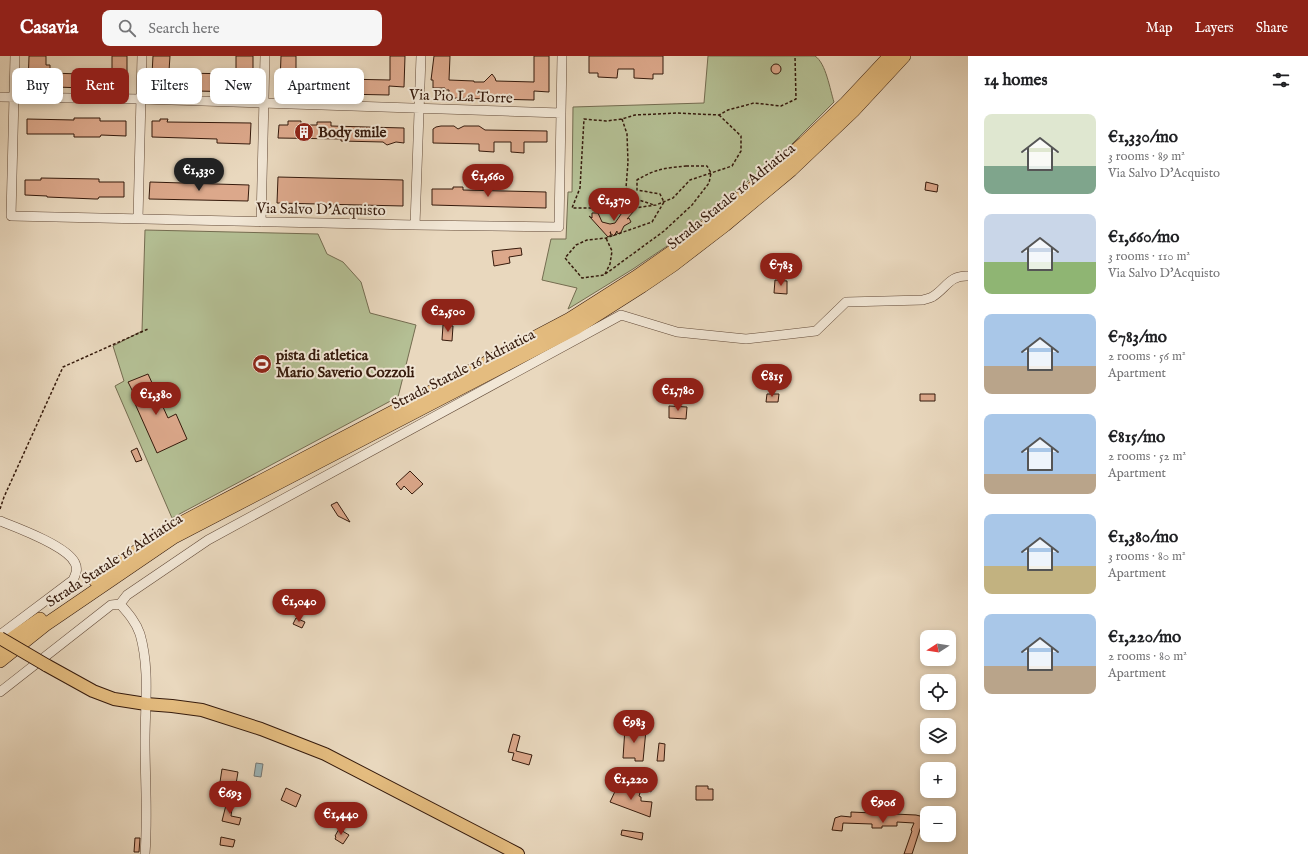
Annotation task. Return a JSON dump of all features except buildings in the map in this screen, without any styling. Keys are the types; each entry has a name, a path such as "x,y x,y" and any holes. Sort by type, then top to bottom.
{"highway":[{"name":"Strada Statale 16 Adriatica","path":"0,648 166,531 570,319 636,277 689,240 758,184 846,103 890,56"},
{"name":"Strada Statale 16 Adriatica","path":"0,661 45,625 174,537 576,328 642,286 673,265 725,225 791,170 853,111 904,56"}],"main road":[{"path":"0,636 46,665 93,691 114,699 202,710 262,729 325,754 518,854"}],"street":[{"path":"14,56 14,68"},
{"path":"142,56 142,68"},
{"path":"265,56 265,68"},
{"path":"415,225 421,56"},
{"path":"561,113 562,56"},
{"name":"Via Pio La Torre","path":"0,97 12,97"},
{"name":"Via Pio La Torre","path":"63,98 137,100"},
{"name":"Via Pio La Torre","path":"266,103 561,113"},
{"name":"Via Salvo D'Acquisto","path":"14,104 10,216 415,225 559,227 561,113"},
{"path":"138,219 141,104"},
{"path":"261,222 264,104"},
{"path":"0,692 110,605 120,604 127,595 208,540 621,315 678,332 746,339 816,331 846,302 923,300 933,296 950,280 968,276"},
{"path":"0,521 30,533 62,549 74,562 77,571 73,580 0,636"},
{"path":"120,604 131,615 140,633 147,674 145,742 147,826 145,854"}],"path":[{"path":"719,115 740,136 741,151 732,166 690,180 673,198 656,205 634,208 572,208 580,188 584,119 606,121 622,119 635,115 677,112 719,115 728,110 754,103 781,106 796,99 795,56"},
{"path":"622,119 627,134 628,162 626,188 633,198 656,205"},
{"path":"707,166 711,173 709,183 692,205 664,230 604,275 582,278 565,258 576,245 587,240 606,238 652,222 664,202 660,194 637,190 637,180 660,168 707,166"},
{"path":"604,275 610,264 612,250 606,238"},
{"path":"0,509 4,497 63,367 148,329"}],"green space":[{"path":"708,56 815,56 819,59 825,70 834,102 787,149 679,238 633,269 568,309 577,288 542,280 551,239 566,239 568,192 572,192 573,107 704,103"},
{"name":"pista di atletica Mario Saverio Cozzoli","path":"145,230 318,234 327,254 343,262 361,282 370,313 416,325 398,397 172,518 115,386 124,381 113,346 142,331"}],"water":[{"path":"256,763 263,764 261,777 254,776"},
{"path":"639,779 654,784 651,792 636,786"}],"place":[{"name":"Body smile","path":"304,132"},
{"name":"pista di atletica Mario Saverio Cozzoli","path":"262,364"}]}
